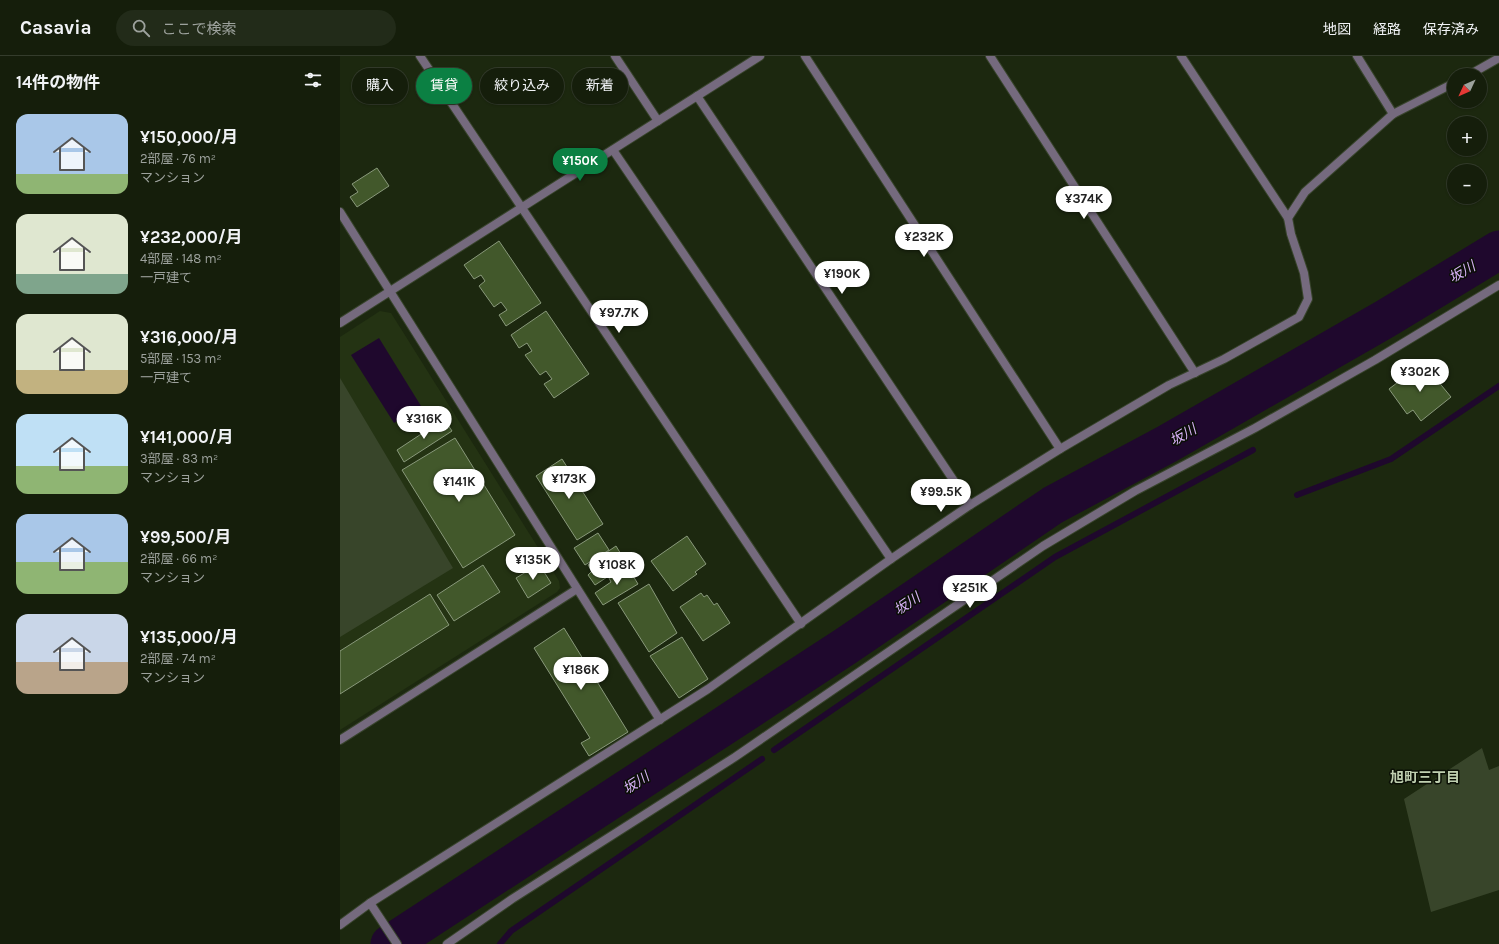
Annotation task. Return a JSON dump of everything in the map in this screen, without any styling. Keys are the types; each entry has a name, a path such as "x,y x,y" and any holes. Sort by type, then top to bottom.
{"street":[{"path":"420,56 801,624"},
{"path":"615,56 658,121"},
{"path":"340,323 760,56"},
{"path":"805,56 1060,449"},
{"path":"990,56 1195,372"},
{"path":"340,925 370,903 708,689 891,559 970,505 1060,449 1169,386 1224,359 1299,317 1308,300 1304,273 1291,234 1288,218 1181,56"},
{"path":"1356,56 1393,114"},
{"path":"1481,68 1499,58"},
{"path":"1288,218 1305,192 1393,114 1447,87"},
{"path":"697,96 970,505"},
{"path":"613,150 891,559"},
{"path":"340,212 660,720"},
{"path":"447,944 512,899 742,752 1043,546 1135,491 1255,428 1375,360 1499,285"},
{"path":"340,740 577,589"},
{"path":"370,903 397,944"}],"shaded area":[{"path":"380,311 391,313 559,581 560,588 557,592 340,730 340,337"},
{"path":"379,338 421,406 394,423 351,355"},
{"path":"340,378 453,568 340,637"},
{"path":"1482,748 1489,770 1499,766 1499,890 1431,912 1404,799"}],"building":[{"path":"377,168 389,186 357,207 350,197 358,192 352,184"},
{"path":"499,241 541,303 506,326 499,315 507,310 501,302 494,307 479,286 485,281 481,275 474,279 464,265"},
{"path":"546,311 589,374 554,398 544,384 552,379 546,371 540,375 525,355 532,351 527,343 519,348 511,335"},
{"path":"1423,363 1451,397 1421,421 1413,410 1407,414 1389,389"},
{"path":"444,419 452,431 404,462 397,450"},
{"path":"455,438 515,535 463,568 402,470"},
{"path":"562,459 603,524 577,540 536,476"},
{"path":"598,533 609,550 585,565 574,548"},
{"path":"687,536 706,564 695,572 697,574 673,591 651,561"},
{"path":"616,546 627,564 595,585 588,575 592,571 588,565"},
{"path":"539,564 551,583 528,598 516,578"},
{"path":"483,565 500,592 454,621 437,595"},
{"path":"627,566 638,584 603,605 595,593 611,582 609,578"},
{"path":"649,584 677,633 649,652 618,603"},
{"path":"701,593 704,597 707,595 714,605 717,603 730,623 703,641 680,607"},
{"path":"430,594 449,625 340,694 340,651"},
{"path":"564,628 628,732 589,756 581,743 590,738 534,648"},
{"path":"682,637 708,679 679,698 650,656"}],"waterway":[{"name":"坂川","path":"390,944 846,646 1053,505 1167,444 1385,319 1499,250"},
{"path":"1297,495 1391,459 1499,386"},
{"path":"774,750 1055,557 1253,450"},
{"path":"500,944 511,931 762,759"}],"district":[{"name":"旭町三丁目","path":"1425,777"}]}
